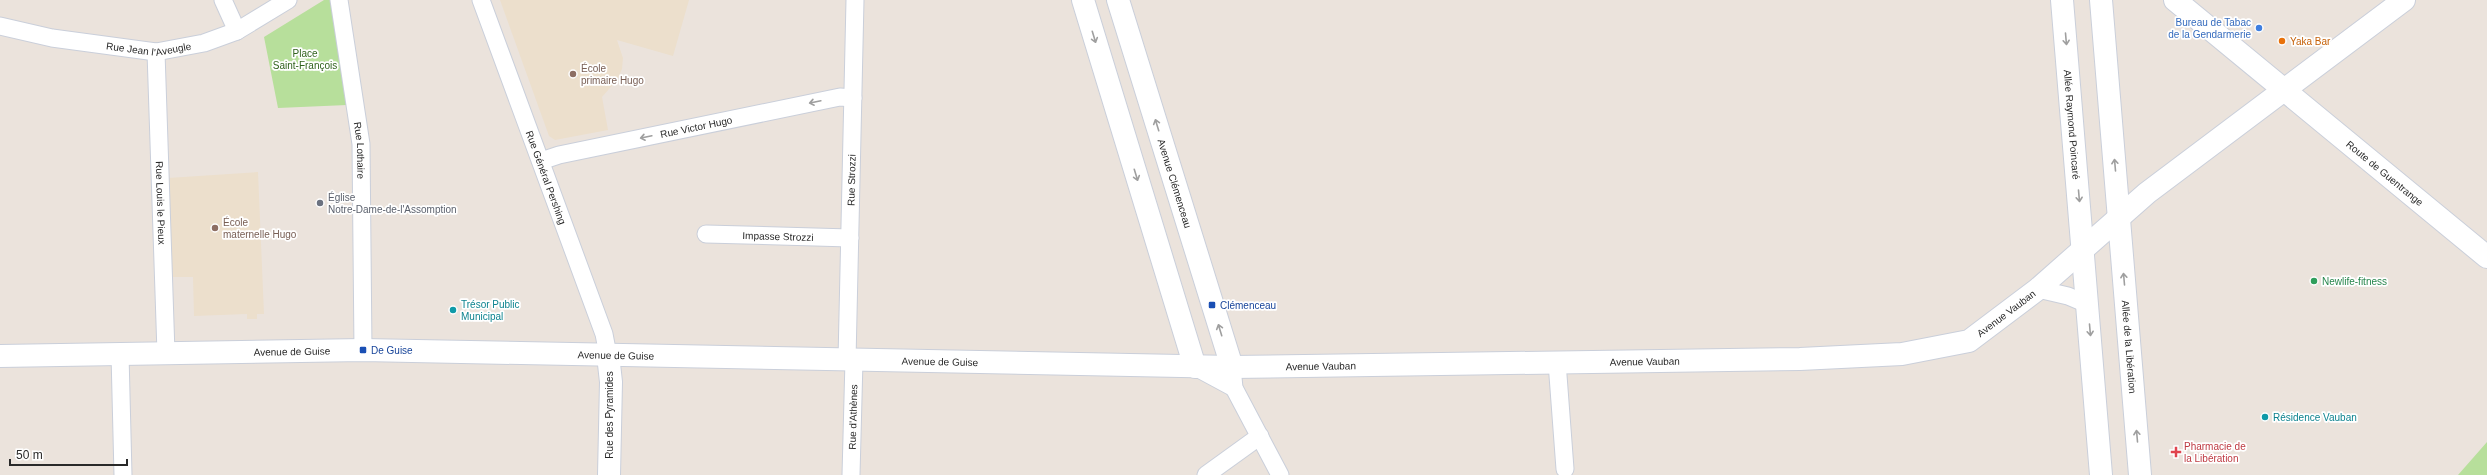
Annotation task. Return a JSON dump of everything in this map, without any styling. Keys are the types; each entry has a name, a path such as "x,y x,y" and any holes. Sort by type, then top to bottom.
{"street":[{"path":"223,0 237,31"},
{"name":"Rue Jean l'Aveugle","path":"0,26 52,38 156,52 204,43 237,31 288,0"},
{"name":"Rue Lothaire","path":"339,0 361,144 363,350"},
{"name":"Rue Général Pershing","path":"481,0 604,334 608,355"},
{"name":"Rue Strozzi","path":"850,360 850,238 855,0"},
{"path":"1083,0 1195,367 1234,388"},
{"name":"Avenue Clémenceau","path":"1118,0 1232,367"},
{"name":"Allée Raymond Poincaré","path":"2062,0 2083,249"},
{"path":"2101,0 2118,218"},
{"name":"Route de Guentrange","path":"2175,0 2487,257"},
{"name":"Avenue Vauban","path":"1232,367 1800,359 1902,354 1969,341 2038,289 2147,193 2404,0"},
{"name":"Rue Louis le Pieux","path":"156,52 166,353"},
{"name":"Rue Victor Hugo","path":"541,162 559,155 840,97 853,98"},
{"name":"Allée de la Libération","path":"2118,218 2140,475"},
{"name":"Impasse Strozzi","path":"706,234 850,238"},
{"path":"2083,249 2101,475"},
{"name":"Avenue Vauban","path":"2038,289 2068,296 2087,304"},
{"name":"Avenue de Guise","path":"0,356 363,350 1232,367"},
{"path":"120,354 123,475"},
{"name":"Rue des Pyramides","path":"608,355 611,382 609,475"},
{"name":"Rue d'Athènes","path":"850,360 851,475"},
{"path":"1558,362 1565,469"},
{"path":"1232,367 1234,388 1280,475"},
{"path":"1206,475 1260,436"}],"shaded area":[{"name":"École primaire Hugo","path":"500,0 689,0 673,56 617,40 623,58 622,69 617,80 602,97 608,130 555,140 549,136"},
{"name":"École maternelle Hugo","path":"258,172 264,314 257,314 257,319 247,319 247,314 194,316 193,277 171,277 168,178"}],"green space":[{"name":"Place Saint-François","path":"324,0 333,0 347,105 278,108 264,37"},
{"path":"2487,442 2487,475 2458,475"}],"place":[{"name":"Bureau de Tabac de la Gendarmerie","path":"2259,28"},
{"name":"Yaka Bar","path":"2282,41"},
{"name":"École primaire Hugo","path":"573,74"},
{"name":"Église Notre-Dame-de-l'Assomption","path":"320,203"},
{"name":"École maternelle Hugo","path":"215,228"},
{"name":"Newlife-fitness","path":"2314,281"},
{"name":"Clémenceau","path":"1212,305"},
{"name":"Trésor Public Municipal","path":"453,310"},
{"name":"De Guise","path":"363,350"},
{"name":"Résidence Vauban","path":"2265,417"},
{"name":"Pharmacie de la Libération","path":"2176,452"}]}
